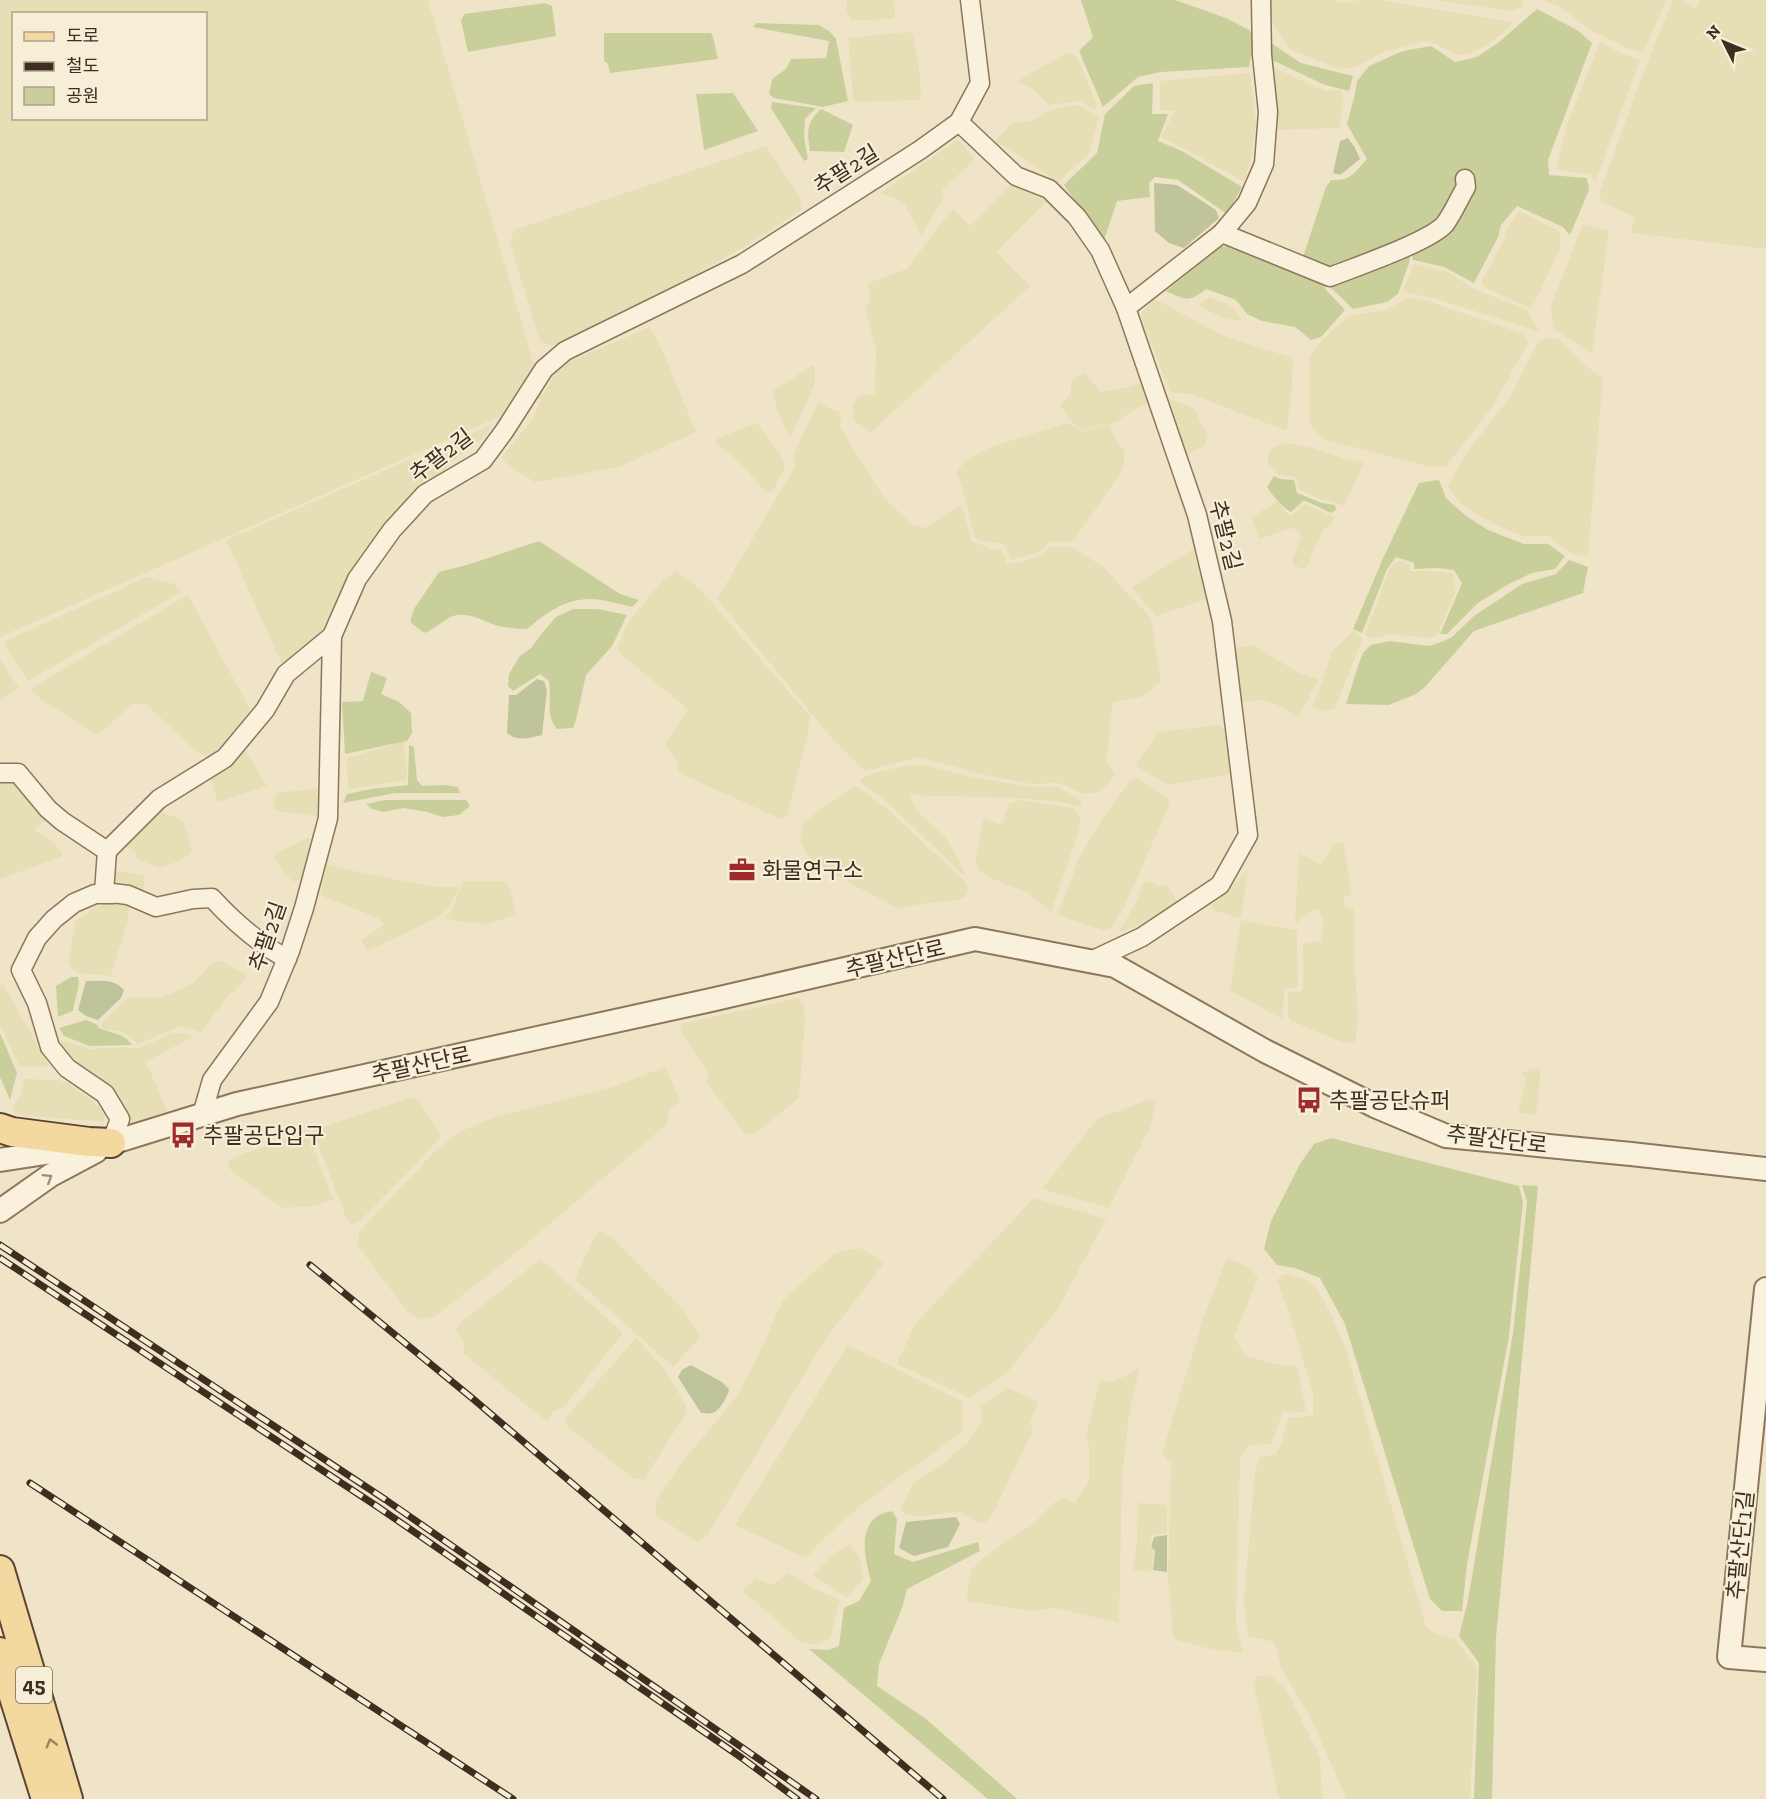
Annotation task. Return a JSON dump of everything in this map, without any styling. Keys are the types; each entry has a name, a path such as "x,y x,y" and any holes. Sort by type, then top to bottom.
{"main road":[{"path":"0,1128 12,1132 111,1143"},
{"name":"45","path":"0,1570 68,1799"},
{"name":"45","path":"0,1652 46,1799"}],"street":[{"name":"추팔2길","path":"202,1115 212,1080 269,1002 287,959 304,908 328,818 332,636 357,579 392,530 425,494 483,460 544,369 565,351 742,264 920,150 959,122 980,83 970,0"},
{"path":"1126,308 1222,233 1247,203 1264,164 1268,112 1262,55 1261,0"},
{"name":"추팔2길","path":"959,122 1016,176 1048,189 1077,217 1100,250 1126,308 1197,515 1222,621 1248,835 1220,885 1142,937 1091,961"},
{"path":"1222,233 1330,277 1431,234 1444,224 1466,187 1465,179"},
{"path":"113,894 104,892 107,851 159,799 225,758 265,710 286,674 332,636"},
{"path":"0,773 18,773 48,809 107,851"},
{"path":"0,1211 51,1175 111,1143 120,1119 105,1094 67,1068 50,1047 37,1004 21,970 37,938 54,919 74,903 95,894 128,895 156,907 193,899 212,898 231,919 267,948 287,959"},
{"name":"추팔산단로","path":"0,1160 111,1143 237,1104 711,1000 975,939 1115,966 1275,1056 1375,1106 1446,1136 1766,1169"},
{"name":"추팔산단1길","path":"1766,1289 1729,1657 1766,1660"}],"shaded area":[{"path":"0,0 428,0 543,396 556,372 570,361 650,327 665,356 696,432 619,467 535,482 501,458 531,421 542,398 0,637"},
{"path":"847,0 894,0 895,17 852,20 846,12"},
{"path":"1269,0 1332,0 1345,3 1378,0 1513,22 1501,35 1468,54 1458,55 1431,42 1421,42 1381,53 1356,67 1339,69 1290,49 1268,15"},
{"path":"1436,0 1523,0 1522,7 1509,11"},
{"path":"1542,0 1666,0 1644,51 1639,52 1594,32 1558,6"},
{"path":"1673,0 1683,0 1696,9 1699,0 1766,0 1766,249 1631,233 1635,217 1601,202 1600,192 1647,63"},
{"path":"907,32 913,34 919,67 921,100 855,102 848,38"},
{"path":"1600,42 1620,53 1640,60 1595,182 1591,174 1556,170 1567,125"},
{"path":"1065,54 1073,54 1078,60 1097,104 1095,109 1079,101 1049,105 1033,89 1017,81"},
{"path":"1270,66 1326,91 1339,89 1344,98 1339,128 1274,130"},
{"path":"1250,73 1256,123 1252,155 1244,182 1161,137 1175,111 1160,110 1160,81"},
{"path":"1078,105 1099,117 1089,153 1058,182 1006,147 993,143 1013,123 1032,121 1052,109"},
{"path":"957,140 962,143 974,160 942,190 944,198 921,235 905,205 895,198 880,193"},
{"path":"766,146 800,197 802,210 749,244 650,300 552,346 540,341 510,244 514,230"},
{"path":"1012,183 1035,192 1046,202 997,252 1030,286 871,432 854,421 852,406 858,396 875,394 876,349 865,308 870,302 868,283 907,269 953,209 970,226"},
{"path":"1519,211 1560,232 1560,249 1530,308 1486,288 1481,283 1506,231"},
{"path":"1583,224 1609,231 1592,354 1554,329 1551,306"},
{"path":"1414,264 1448,272 1474,289 1527,310 1540,332 1437,299 1402,292"},
{"path":"1209,297 1230,305 1241,319 1237,321 1223,318 1198,306"},
{"path":"1153,298 1226,337 1293,358 1287,431 1191,394 1170,392 1140,316"},
{"path":"1408,298 1424,300 1524,334 1528,343 1493,406 1446,466 1431,467 1323,439 1309,423 1310,356 1323,339 1348,316 1386,310"},
{"path":"1549,337 1560,340 1583,364 1603,378 1588,557 1563,549 1549,536 1522,536 1494,524 1462,505 1447,486 1469,450 1510,397 1538,342"},
{"path":"813,365 815,383 791,436 787,433 777,409 773,391"},
{"path":"1085,373 1100,392 1144,382 1149,403 1116,422 1082,430 1073,423 1060,405 1071,394 1073,379"},
{"path":"1169,399 1194,408 1207,436 1206,444 1187,455 1180,444"},
{"path":"818,403 841,413 840,427 884,498 913,525 925,528 962,506 972,541 992,549 1001,549 1007,564 1042,555 1049,547 1072,547 1102,566 1151,618 1161,681 1142,697 1113,702 1106,762 1115,774 1099,792 1083,794 1059,783 1031,784 985,775 919,757 865,771 831,737 717,599 795,467 793,456"},
{"path":"757,423 785,463 784,470 772,492 766,492 739,462 716,443 716,439"},
{"path":"1067,423 1081,432 1110,424 1113,435 1124,451 1124,468 1071,542 1050,542 1036,553 1011,560 1004,544 975,538 956,472 967,459 994,446"},
{"path":"494,424 479,442 453,461 424,455"},
{"path":"1284,443 1313,448 1346,459 1364,462 1344,506 1321,500 1299,489 1298,480 1294,477 1279,475 1268,463 1268,453 1272,448"},
{"path":"413,458 448,466 383,528 353,568 319,636 283,666 226,540"},
{"path":"1276,502 1291,516 1305,504 1334,517 1333,522 1323,530 1307,567 1301,569 1292,563 1301,536 1297,530 1292,528 1259,539 1252,517"},
{"path":"1193,549 1206,599 1156,616 1132,588"},
{"path":"1399,561 1410,565 1410,571 1453,573 1456,591 1438,634 1432,638 1387,634 1383,637 1372,638 1365,635 1390,568"},
{"path":"676,571 700,589 810,716 807,738 787,815 781,819 679,773 672,753 665,745 688,709 617,651 626,625 663,580"},
{"path":"147,577 174,584 181,592 28,681 3,642"},
{"path":"188,595 252,713 210,756 198,753 146,704 132,704 98,735 43,701 30,689"},
{"path":"1353,631 1363,638 1334,709 1325,712 1313,707 1332,652"},
{"path":"1253,645 1299,673 1318,679 1297,717 1283,707 1262,700 1241,702 1234,648"},
{"path":"0,660 19,688 0,700"},
{"path":"1219,725 1224,730 1230,774 1169,785 1135,766 1158,732"},
{"path":"403,742 406,780 348,788 347,758"},
{"path":"245,750 267,786 218,802 210,777"},
{"path":"923,765 972,777 1032,787 1057,787 1079,799 1083,807 1055,801 910,795 916,810 946,838 965,872 963,875 893,807 859,781 867,775 903,766"},
{"path":"1138,779 1168,798 1170,803 1126,903 1110,929 1103,930 1058,915 1079,858 1107,812 1131,780"},
{"path":"13,781 48,819 34,830 44,835 60,850 63,856 0,879 0,784"},
{"path":"856,786 884,806 964,881 969,890 965,897 903,908 893,906 822,868 807,855 800,838 803,824"},
{"path":"322,788 320,817 279,811 274,808 276,793"},
{"path":"1019,800 1073,808 1081,824 1051,912 1028,893 993,879 978,869 976,860 983,819 1002,825 1009,804"},
{"path":"158,811 183,820 192,852 181,860 160,868 137,859 135,852 126,846"},
{"path":"307,838 313,840 304,878 293,882 282,871 274,855"},
{"path":"1343,841 1352,896 1344,896 1345,907 1353,908 1354,913 1358,1013 1356,1040 1351,1043 1345,1043 1291,1021 1288,1015 1290,991 1300,992 1303,988 1303,944 1321,941 1323,920 1319,909 1313,910 1295,924 1299,853 1321,865 1332,846"},
{"path":"327,864 437,887 459,887 450,906 436,918 368,951 361,940 384,925 380,919 320,895"},
{"path":"1248,869 1241,916 1236,918 1214,910 1212,905"},
{"path":"111,870 145,876 143,895 112,886"},
{"path":"463,881 503,881 509,886 516,914 489,924 445,918 452,910"},
{"path":"1149,881 1159,887 1167,885 1178,903 1137,926 1119,932 1138,899 1143,884"},
{"path":"118,901 129,906 128,919 111,976 79,973 72,969 68,963 76,921 97,906"},
{"path":"1241,920 1297,930 1298,986 1285,988 1282,1019 1230,990"},
{"path":"221,961 247,975 200,1033 188,1027 179,1027 138,1044 123,1032 104,1029 101,1024 130,998 163,997 192,984 212,963"},
{"path":"3,984 49,1066 19,1066 0,1024 0,986"},
{"path":"798,998 804,1005 805,1021 799,1098 755,1134 745,1134 707,1083 708,1073 681,1031 680,1024"},
{"path":"173,1033 188,1034 192,1037 146,1062 167,1111 132,1122 119,1103 79,1070 62,1051 61,1040 90,1049 125,1047 137,1049"},
{"path":"665,1067 681,1102 669,1109 666,1125 506,1261 434,1317 420,1319 407,1311 358,1246 359,1232 433,1153 459,1132 495,1117 613,1087"},
{"path":"1532,1068 1541,1069 1536,1116 1518,1112 1526,1078 1522,1074"},
{"path":"24,1079 58,1080 68,1083 105,1111 104,1122 16,1115 13,1106 20,1097"},
{"path":"413,1097 420,1103 441,1136 360,1221 353,1224 347,1220 314,1130"},
{"path":"1149,1100 1156,1100 1151,1125 1109,1208 1042,1189 1098,1118"},
{"path":"307,1130 333,1200 314,1206 283,1208 233,1173 229,1167 228,1160"},
{"path":"1034,1198 1106,1219 1059,1307 1006,1374 970,1398 897,1364 915,1324"},
{"path":"600,1231 610,1235 685,1312 700,1337 673,1367 575,1279 595,1236"},
{"path":"860,1248 884,1263 827,1337 706,1537 697,1542 657,1516 655,1501 683,1461 737,1396 783,1300 835,1253"},
{"path":"541,1259 623,1333 564,1407 553,1411 547,1422 463,1353 465,1343 456,1331 460,1323"},
{"path":"1226,1259 1250,1268 1258,1278 1234,1337 1245,1356 1297,1367 1306,1410 1283,1411 1271,1444 1248,1445 1240,1459 1236,1623 1243,1653 1206,1648 1177,1640 1173,1635 1168,1578 1171,1464 1162,1453 1203,1319"},
{"path":"1285,1273 1309,1281 1317,1290 1328,1308 1346,1350 1426,1626 1437,1635 1455,1639 1473,1661 1477,1671 1470,1799 1347,1799 1312,1721 1281,1667 1274,1642 1248,1636 1244,1600 1255,1471 1260,1458 1276,1454 1288,1418 1313,1416 1313,1394 1289,1312 1277,1280"},
{"path":"636,1338 664,1369 686,1406 687,1412 644,1479 634,1479 567,1426 564,1420"},
{"path":"848,1345 963,1402 962,1432 861,1505 806,1558 735,1525"},
{"path":"1139,1369 1129,1415 1122,1477 1119,1623 1055,1608 1033,1611 966,1601 971,1570 986,1556 1032,1525 1055,1502 1064,1499 1075,1503 1089,1481 1089,1446 1086,1435 1100,1381 1112,1382"},
{"path":"1009,1388 1038,1402 1030,1423 1033,1431 990,1519 981,1524 959,1512 923,1516 905,1515 901,1506 914,1483 942,1465 970,1440 982,1420 980,1405"},
{"path":"1138,1503 1167,1505 1167,1533 1152,1536 1150,1547 1154,1553 1151,1572 1133,1570 1137,1543"},
{"path":"850,1544 860,1557 863,1579 847,1597 813,1575 833,1554"},
{"path":"788,1573 811,1587 840,1600 830,1639 819,1644 802,1643 742,1590 756,1579 772,1585"},
{"path":"1268,1675 1284,1685 1320,1757 1322,1799 1279,1799 1254,1686 1256,1677"}],"green space":[{"path":"1081,0 1175,0 1226,18 1249,30 1255,37 1249,67 1161,72 1138,77 1103,107 1079,51 1093,37"},
{"path":"545,3 552,6 556,36 468,52 461,21 464,14"},
{"path":"1537,9 1577,30 1592,43 1548,160 1549,175 1587,178 1589,190 1570,235 1563,227 1517,206 1501,225 1498,237 1474,283 1444,267 1413,260 1411,248 1331,268 1303,257 1326,187 1331,180 1343,179 1352,175 1367,159 1347,124 1357,81 1369,66 1403,51 1431,46 1455,62 1477,57 1499,42"},
{"path":"756,23 819,25 829,31 836,39 848,101 823,107 774,98 769,94 772,79 786,69 791,59 826,58 829,41 753,27"},
{"path":"604,33 711,33 718,59 610,73 608,64 604,61"},
{"path":"1271,43 1301,63 1353,76 1349,91 1325,85 1270,59"},
{"path":"1153,83 1152,114 1168,114 1158,141 1182,151 1242,187 1227,214 1178,180 1155,177 1149,183 1150,197 1117,201 1104,240 1064,185 1097,153 1105,114 1134,86"},
{"path":"733,93 758,131 704,150 696,94"},
{"path":"772,102 816,108 805,119 804,138 808,159 804,161 771,108"},
{"path":"821,109 853,125 844,152 810,151 808,138 810,123"},
{"path":"1348,138 1360,159 1340,175 1333,173 1340,141"},
{"path":"1154,183 1177,185 1216,210 1219,218 1184,248 1169,243 1155,231"},
{"path":"1235,245 1323,284 1345,310 1321,337 1311,340 1295,327 1262,321 1247,314 1236,300 1206,289 1187,299 1166,291 1220,247"},
{"path":"1410,252 1409,263 1398,294 1387,302 1353,309 1328,285"},
{"path":"1274,476 1294,480 1297,493 1322,503 1335,505 1336,510 1331,513 1303,501 1291,512 1267,487"},
{"path":"1439,480 1446,498 1466,516 1488,530 1524,544 1548,544 1565,556 1555,569 1532,573 1478,603 1447,634 1440,634 1462,583 1454,570 1414,569 1414,563 1396,557 1387,569 1362,633 1353,629 1384,556 1419,483"},
{"path":"539,541 620,594 639,600 632,607 595,599 572,602 548,613 527,629 498,626 463,615 449,618 424,633 410,622 414,609 439,572"},
{"path":"1569,560 1588,567 1583,593 1474,631 1425,687 1416,694 1389,705 1346,704 1363,653 1371,645 1389,641 1430,646 1451,638 1474,616 1522,584 1556,574"},
{"path":"573,609 598,609 627,615 612,646 586,675 573,728 557,729 550,712 549,681 540,674 513,691 508,686 509,674 520,656 531,648 556,617"},
{"path":"371,672 387,678 381,694 399,702 411,713 412,733 407,741 345,754 342,702 363,701"},
{"path":"537,679 544,681 547,690 542,735 515,738 507,733 509,695 516,695"},
{"path":"409,745 414,747 417,780 422,786 458,787 460,793 395,793 343,803 347,794 408,785"},
{"path":"385,800 466,800 470,806 459,815 443,817 403,808 384,812 372,809 366,804"},
{"path":"71,977 78,977 79,981 73,1011 58,1017 56,986"},
{"path":"86,981 111,982 124,990 121,998 98,1020 78,1010"},
{"path":"86,1020 96,1024 99,1028 120,1035 132,1045 90,1046 64,1036 59,1028"},
{"path":"0,1033 17,1073 10,1100 0,1077"},
{"path":"1331,1138 1519,1186 1523,1202 1509,1336 1467,1564 1462,1611 1442,1611 1430,1599 1345,1324 1320,1278 1295,1268 1277,1265 1264,1249 1271,1221 1300,1164 1314,1144"},
{"path":"1522,1185 1538,1186 1496,1638 1492,1799 1474,1799 1479,1663 1459,1636 1468,1600 1513,1333 1527,1202"},
{"path":"691,1365 722,1382 729,1389 723,1403 715,1412 701,1413 678,1377 682,1370"},
{"path":"892,1511 897,1519 894,1554 913,1562 978,1542 980,1551 907,1589 902,1608 879,1664 877,1686 926,1719 1017,1799 988,1799 809,1649 829,1650 839,1646 844,1608 859,1601 871,1581 865,1548 867,1531 877,1517"},
{"path":"956,1517 960,1524 948,1547 914,1556 899,1548 906,1522"},
{"path":"1167,1535 1167,1572 1153,1570 1155,1551 1151,1547 1154,1537"}],"railway":[{"path":"0,1245 386,1500 816,1799"},
{"path":"0,1258 378,1507 742,1758 797,1799"},
{"path":"310,1265 472,1398 943,1799"},
{"path":"30,1483 513,1799"}],"place":[{"name":"화물연구소","path":"742,870"},
{"name":"추팔공단슈퍼","path":"1309,1100"},
{"name":"추팔공단입구","path":"183,1135"}]}
